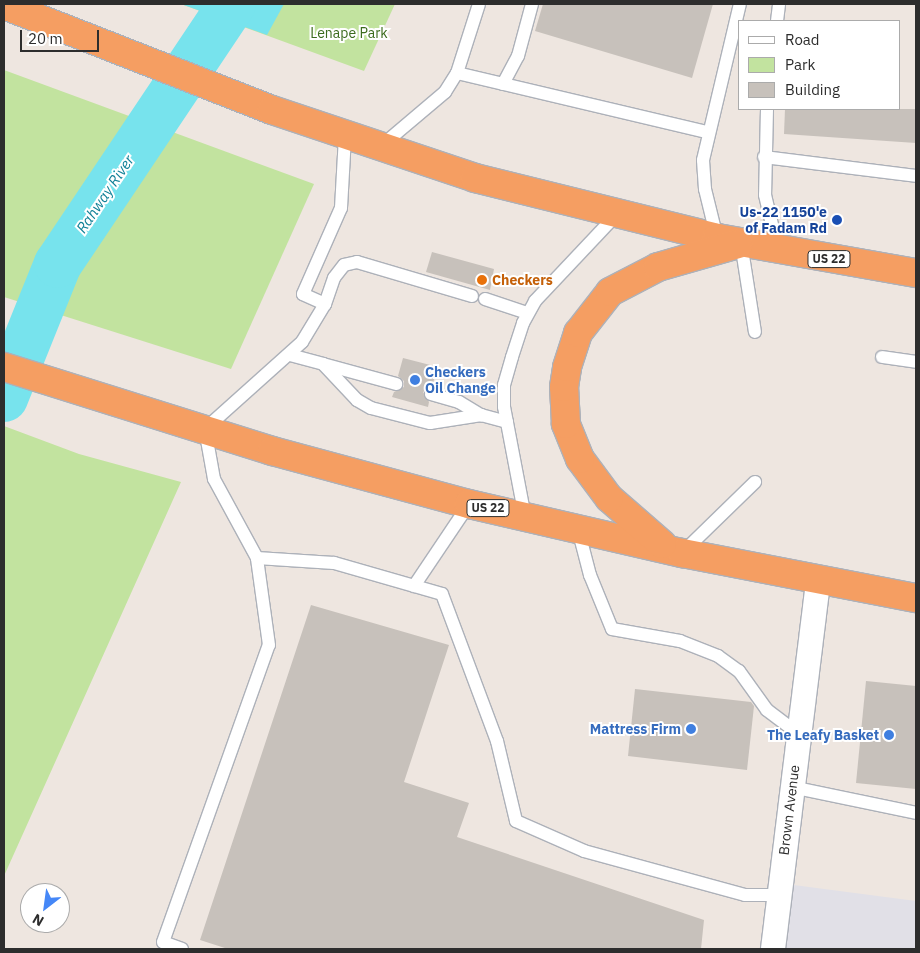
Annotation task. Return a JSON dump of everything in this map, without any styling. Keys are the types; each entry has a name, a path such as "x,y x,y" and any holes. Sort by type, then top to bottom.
{"highway":[{"name":"US 22","path":"4,5 345,136 475,178 729,241 916,273"},
{"path":"676,551 626,516 580,459 565,414 567,367 578,333 610,292 658,268 729,241"},
{"name":"US 22","path":"4,367 272,451 469,504 818,581 916,598"}],"street":[{"name":"Brown Avenue","path":"773,949 818,581"}],"lane":[{"path":"380,148 445,92 457,73 479,4"},
{"path":"503,84 518,56 532,4"},
{"path":"740,4 707,132 703,174 729,241 755,332"},
{"path":"777,20 779,4"},
{"path":"457,73 707,132"},
{"path":"767,110 764,156 765,196 778,250"},
{"path":"325,304 303,294 341,208 345,136"},
{"path":"764,156 916,176"},
{"path":"525,517 507,422 504,385 527,313 544,291 617,214"},
{"path":"182,949 163,942 269,645 257,558 214,479 205,429 290,355 310,331 325,304 334,278 350,262 472,296"},
{"path":"485,300 527,313"},
{"path":"290,355 396,384"},
{"path":"882,357 916,362"},
{"path":"323,364 357,400 371,408 430,422 481,415"},
{"path":"431,394 459,402 481,415 507,422"},
{"path":"676,551 755,482"},
{"path":"414,586 469,504"},
{"path":"578,529 590,575 612,629 680,642 718,656 739,672 767,710 798,734"},
{"path":"257,558 334,563 442,594 497,741 516,820 584,851 745,894 779,895"},
{"path":"792,787 916,813"}],"shaded area":[{"path":"786,884 916,901 916,949 779,949"}],"green space":[{"name":"Lenape Park","path":"181,4 395,4 364,71"},
{"path":"4,70 314,184 231,369 4,297"},
{"path":"4,426 79,454 181,482 4,876"}],"water":[{"path":"181,4 284,4 267,35"}],"building":[{"path":"543,4 713,4 692,78 535,31"},
{"path":"916,109 916,143 784,134 785,110"},
{"name":"Checkers","path":"432,252 494,269 490,290 426,272"},
{"name":"Checkers Oil Change","path":"403,358 438,367 432,386 423,392 429,402 428,407 392,397 394,392 404,387 404,381 398,376"},
{"path":"311,605 449,645 404,782 469,803 457,837 704,920 701,949 228,949 200,940"},
{"name":"The Leafy Basket","path":"866,681 916,686 916,789 856,783"},
{"name":"Mattress Firm","path":"635,689 751,702 754,706 747,770 628,756"}],"waterway":[{"name":"Rahway River","path":"4,398 58,264 232,4"}],"place":[{"name":"Us-22 1150'e of Fadam Rd","path":"837,220"},
{"name":"Checkers","path":"482,280"},
{"name":"Checkers Oil Change","path":"415,380"},
{"name":"Mattress Firm","path":"691,729"},
{"name":"The Leafy Basket","path":"889,735"}]}
